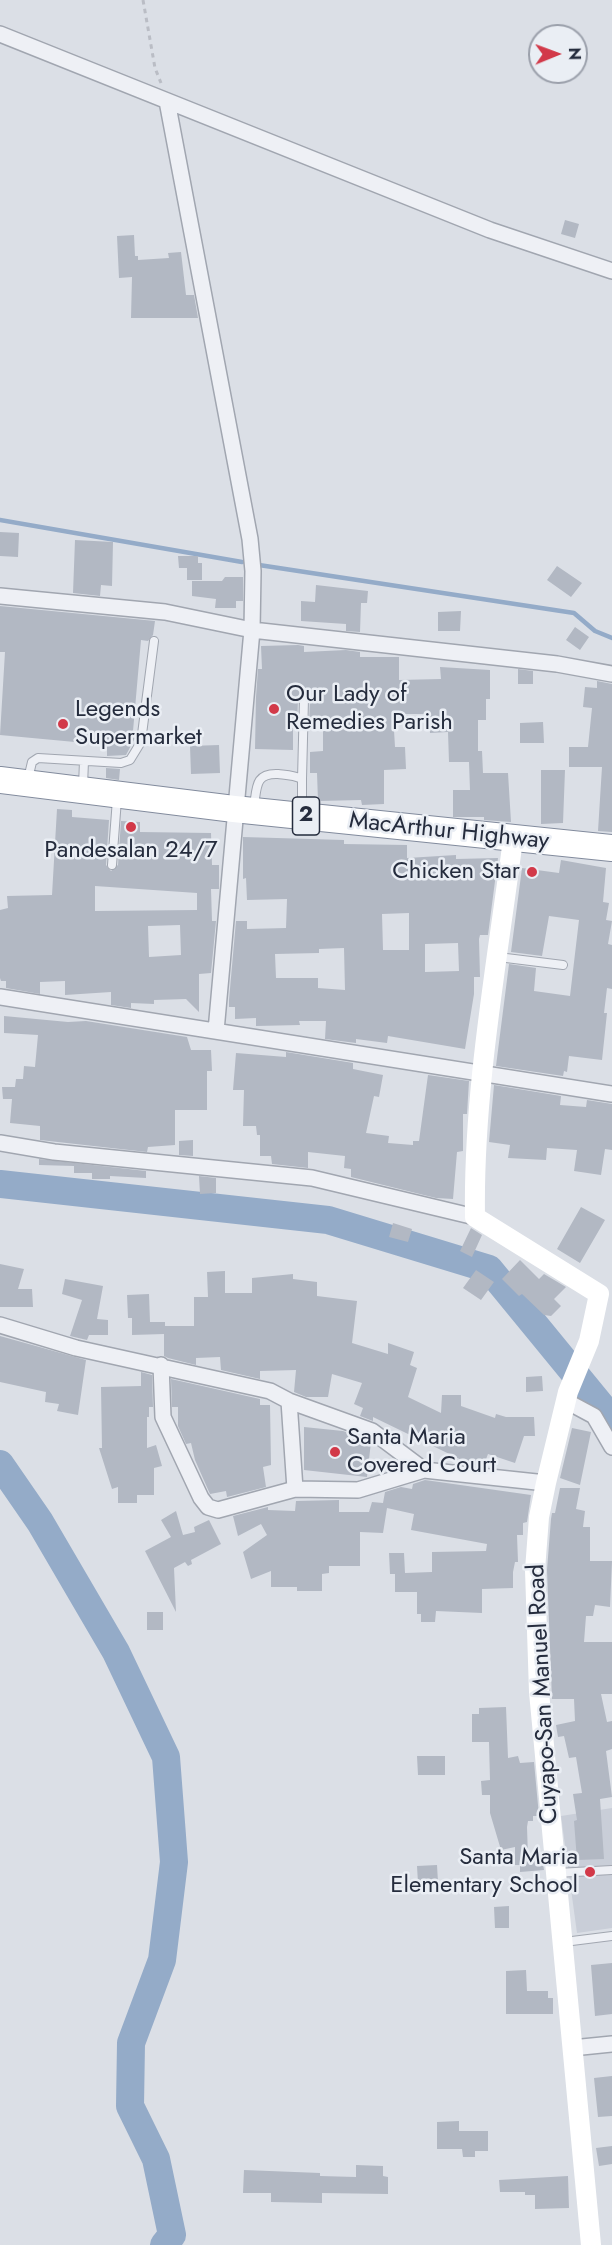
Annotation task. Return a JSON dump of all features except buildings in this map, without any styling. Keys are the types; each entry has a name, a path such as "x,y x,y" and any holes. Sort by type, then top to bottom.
{"highway":[{"name":"MacArthur Highway","path":"0,780 302,816 612,848"}],"street":[{"path":"0,34 490,230 612,271"},
{"path":"167,101 250,539 253,571 244,809 216,1031"},
{"path":"0,596 165,612 252,630 557,664 612,674"},
{"path":"475,1217 475,1175 483,1074 513,839"},
{"path":"0,997 612,1094"},
{"path":"0,1143 54,1152 312,1178 475,1217 605,1294"},
{"name":"Cuyapo-San Manuel Road","path":"591,2245 555,1873 536,1626 537,1542 546,1484 567,1397 605,1294"},
{"path":"0,1325 65,1345 270,1391 289,1401 372,1431 424,1470"},
{"path":"162,1365 163,1417 208,1507 218,1510 295,1489 358,1490 424,1470 546,1484"},
{"path":"567,1397 594,1416 612,1447"},
{"path":"289,1401 295,1489"},
{"path":"572,2048 612,2044"}],"lane":[{"path":"27,783 32,762 38,758 121,763 130,760 141,742 154,641"},
{"path":"302,816 304,699"},
{"path":"82,790 84,760"},
{"path":"244,809 261,776 268,774 296,776 302,779"},
{"path":"112,865 117,794"},
{"path":"498,957 563,965"},
{"path":"555,1873 612,1870"},
{"path":"562,1942 612,1936"}],"path":[{"path":"143,0 155,68 167,101"}],"shaded area":[{"name":"Santa Maria Elementary School","path":"612,1808 612,1928 577,1933 561,1816"}],"waterway":[{"path":"0,520 242,562"},
{"path":"259,565 574,613 595,631 612,638"},
{"path":"0,1184 328,1220 489,1269 612,1419"},
{"path":"0,1464 40,1522 116,1652 166,1757 174,1862 162,1960 131,2043 130,2106 156,2159 172,2235 164,2245"}],"place":[{"name":"Our Lady of Remedies Parish","path":"274,709"},
{"name":"Legends Supermarket","path":"63,724"},
{"name":"Pandesalan 24/7","path":"131,827"},
{"name":"Chicken Star","path":"532,872"},
{"name":"Santa Maria Covered Court","path":"335,1452"},
{"name":"Santa Maria Elementary School","path":"590,1872"}]}
